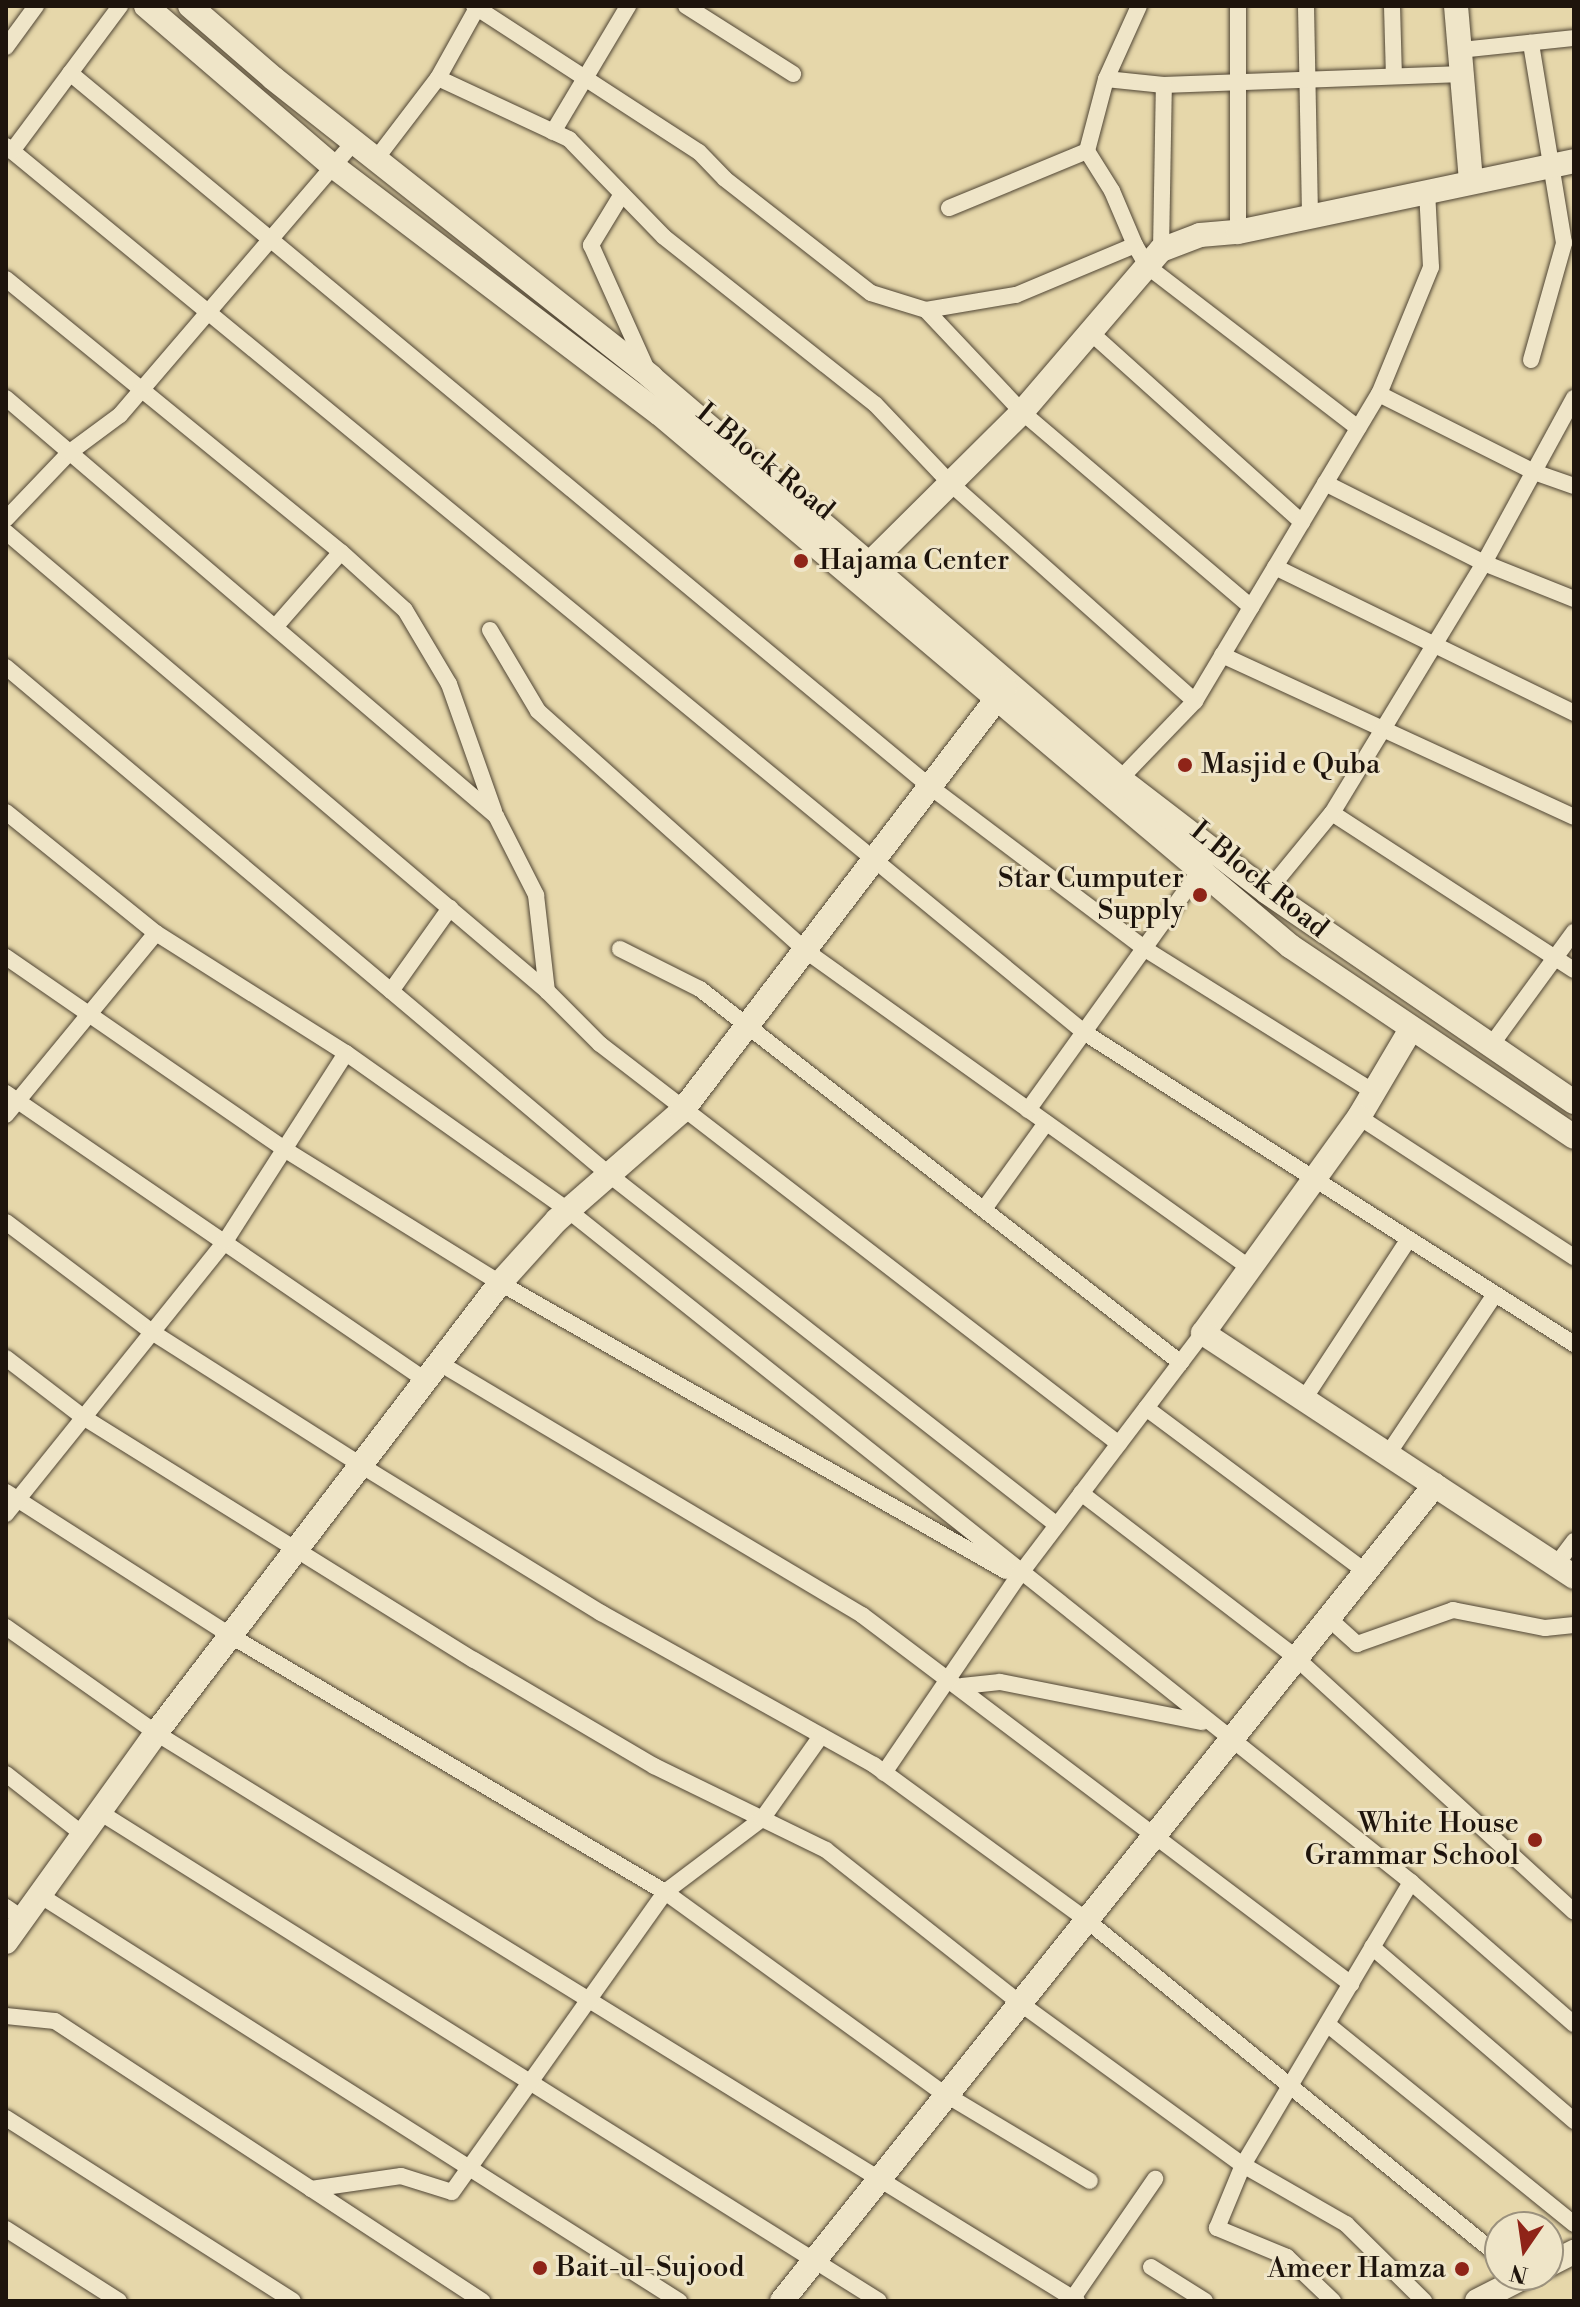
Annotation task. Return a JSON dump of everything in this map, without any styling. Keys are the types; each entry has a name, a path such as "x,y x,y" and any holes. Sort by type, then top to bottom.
{"street":[{"path":"6,47 36,6"},
{"path":"120,6 9,148 211,311 1085,1033 1313,1181 1574,1344"},
{"name":"L Block Road","path":"146,6 333,166 660,414 1206,862 1267,892 1489,1048 1574,1102"},
{"name":"L Block Road","path":"190,6 354,142 651,377 871,562 1002,692 1120,779 1290,946 1574,1137"},
{"path":"553,132 628,6"},
{"path":"686,6 793,74"},
{"path":"1139,6 1106,79 1087,151 1148,254 1358,428"},
{"path":"1238,6 1238,232"},
{"path":"1306,6 1310,217"},
{"path":"1392,6 1394,76"},
{"path":"1456,6 1471,180"},
{"path":"376,159 438,78 476,7 699,152 871,293 926,310 1016,295 1200,235 1238,232 1471,180 1564,163"},
{"path":"1106,79 1164,85 1394,76 1531,43 1574,38"},
{"path":"1531,43 1564,163 1564,243 1531,360"},
{"path":"70,73 929,786 1145,949 1374,1092"},
{"path":"438,78 569,139 664,237 875,404 950,483 1195,701"},
{"path":"871,562 1022,412 1090,332 1148,254 1164,85"},
{"path":"6,519 70,452 120,415 354,142"},
{"path":"949,208 1087,151"},
{"path":"1120,779 1195,701 1379,394 1431,267 1427,191"},
{"path":"622,194 591,245 651,377"},
{"path":"6,279 144,387 341,552 405,610 449,684 496,816 536,895 547,991"},
{"path":"926,310 1022,412 1251,607"},
{"path":"1090,332 1302,522"},
{"path":"1379,394 1534,472 1574,486"},
{"path":"6,398 496,816"},
{"path":"1267,892 1332,813 1431,643 1484,563 1574,398"},
{"path":"1325,483 1484,563 1574,599"},
{"path":"6,532 547,991 600,1044 682,1111 1119,1444"},
{"path":"276,626 341,552"},
{"path":"1275,567 1574,713"},
{"path":"490,630 538,711 806,951 1250,1268"},
{"path":"1222,655 1574,817"},
{"path":"9,677 612,1177 1057,1525"},
{"path":"6,1942 15,1913 41,1896 156,1733 500,1283 569,1211 612,1177 682,1111 1002,692"},
{"path":"6,812 156,933 346,1053 569,1211 1019,1575 1411,1882 1574,2024"},
{"path":"1332,813 1574,970"},
{"path":"1028,1110 1206,862"},
{"path":"391,991 450,908"},
{"path":"1489,1048 1574,932"},
{"path":"6,1115 12,1097 88,1016 156,933"},
{"path":"620,949 700,989 749,1025 1181,1363"},
{"path":"6,957 284,1149 500,1283 1019,1575"},
{"path":"884,1773 956,1682 1019,1575 1181,1363 1359,1117 1411,1029"},
{"path":"6,1514 11,1496 83,1417 226,1240 346,1053"},
{"path":"12,1097 226,1240 434,1373 862,1615 956,1682 1351,1984"},
{"path":"1359,1117 1574,1257"},
{"path":"984,1209 1046,1123"},
{"path":"6,1222 152,1332 362,1466 601,1613 884,1773 1084,1918 1484,2244"},
{"path":"1304,1399 1408,1240"},
{"path":"1388,1454 1495,1294"},
{"path":"1203,1333 1565,1571 1574,1541"},
{"path":"6,1358 83,1417 295,1552 654,1766 826,1850 1017,2001 1243,2165 1346,2224 1424,2301"},
{"path":"1146,1408 1363,1570"},
{"path":"782,2301 943,2093 1363,1570 1435,1485"},
{"path":"1081,1493 1294,1656 1574,1912"},
{"path":"11,1496 231,1636 665,1892 943,2093 1090,2181"},
{"path":"1326,1616 1357,1644 1453,1610 1545,1628 1574,1625"},
{"path":"6,1627 156,1733 879,2175 1075,2300 1155,2179"},
{"path":"956,1682 1000,1682 1208,1723"},
{"path":"311,2189 401,2176 452,2192 472,2169 665,1892 762,1819 821,1736"},
{"path":"6,1774 85,1836"},
{"path":"101,1813 879,2301"},
{"path":"1333,2301 1287,2257 1217,2228 1243,2165 1411,1882"},
{"path":"41,1896 679,2301"},
{"path":"1372,1947 1574,2121"},
{"path":"6,2016 55,2021 482,2301"},
{"path":"1327,2024 1574,2224"},
{"path":"6,2118 293,2301"},
{"path":"6,2229 119,2301"},
{"path":"1151,2267 1205,2301"},
{"path":"1477,2301 1496,2291"}],"place":[{"name":"Hajama Center","path":"801,561"},
{"name":"Masjid e Quba","path":"1185,765"},
{"name":"Star Cumputer Supply","path":"1200,895"},
{"name":"White House Grammar School","path":"1535,1840"},
{"name":"Bait-ul-Sujood","path":"540,2268"},
{"name":"Ameer Hamza","path":"1462,2269"}]}
